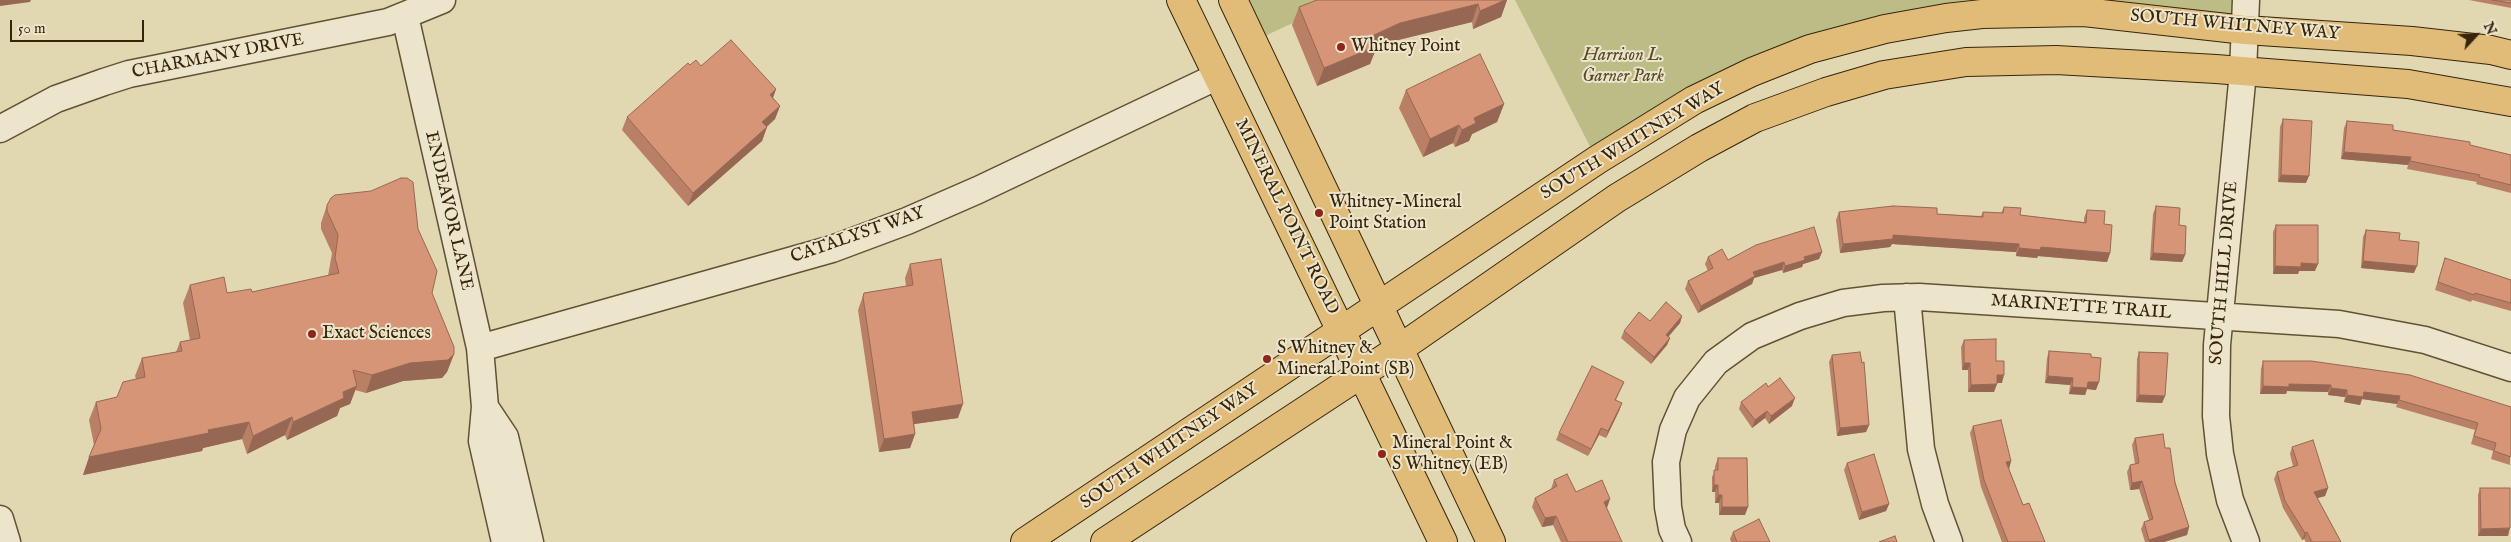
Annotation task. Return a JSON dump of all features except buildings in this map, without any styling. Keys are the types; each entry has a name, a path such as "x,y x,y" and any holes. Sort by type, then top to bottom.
{"main road":[{"name":"MINERAL POINT ROAD","path":"1181,0 1443,542"},
{"path":"1233,0 1491,542"},
{"name":"SOUTH WHITNEY WAY","path":"1026,542 1597,160 1694,100 1752,72 1810,49 1885,29 1982,14 2084,12 2245,30 2412,41 2491,50 2511,56"},
{"path":"1104,542 1399,349 1617,198 1699,148 1755,118 1826,92 1884,75 1966,62 2056,60 2408,84 2511,102"}],"street":[{"name":"CHARMANY DRIVE","path":"0,129 56,99 129,74 363,28 405,16 442,0"},
{"name":"SOUTH HILL DRIVE","path":"2246,0 2243,72 2217,345 2216,416 2220,454 2230,500 2246,542"},
{"name":"ENDEAVOR LANE","path":"405,16 480,348 485,407 482,441 505,542"},
{"name":"CATALYST WAY","path":"480,348 832,249 907,221 978,190 1218,76"},
{"name":"MARINETTE TRAIL","path":"1678,542 1672,528 1668,507 1666,462 1673,430 1687,398 1716,362 1752,336 1800,316 1843,303 1907,297 1968,299 2339,324 2424,340 2511,368"},
{"path":"1907,297 1921,449 1935,504 1949,542"},
{"name":"ENDEAVOR LANE","path":"485,407 505,437 530,542"},
{"path":"0,519 7,542"}],"green space":[{"path":"1233,0 1343,0 1269,34 1254,45"},
{"name":"Harrison L. Garner Park","path":"1515,0 2246,0 2245,30 2084,12 1810,49 1597,160"}],"place":[{"name":"Whitney Point","path":"1341,47"},
{"name":"Whitney-Mineral Point Station","path":"1319,213"},
{"name":"Exact Sciences","path":"312,334"},
{"name":"S Whitney & Mineral Point (SB)","path":"1267,359"},
{"name":"Mineral Point & S Whitney (EB)","path":"1382,454"}]}
